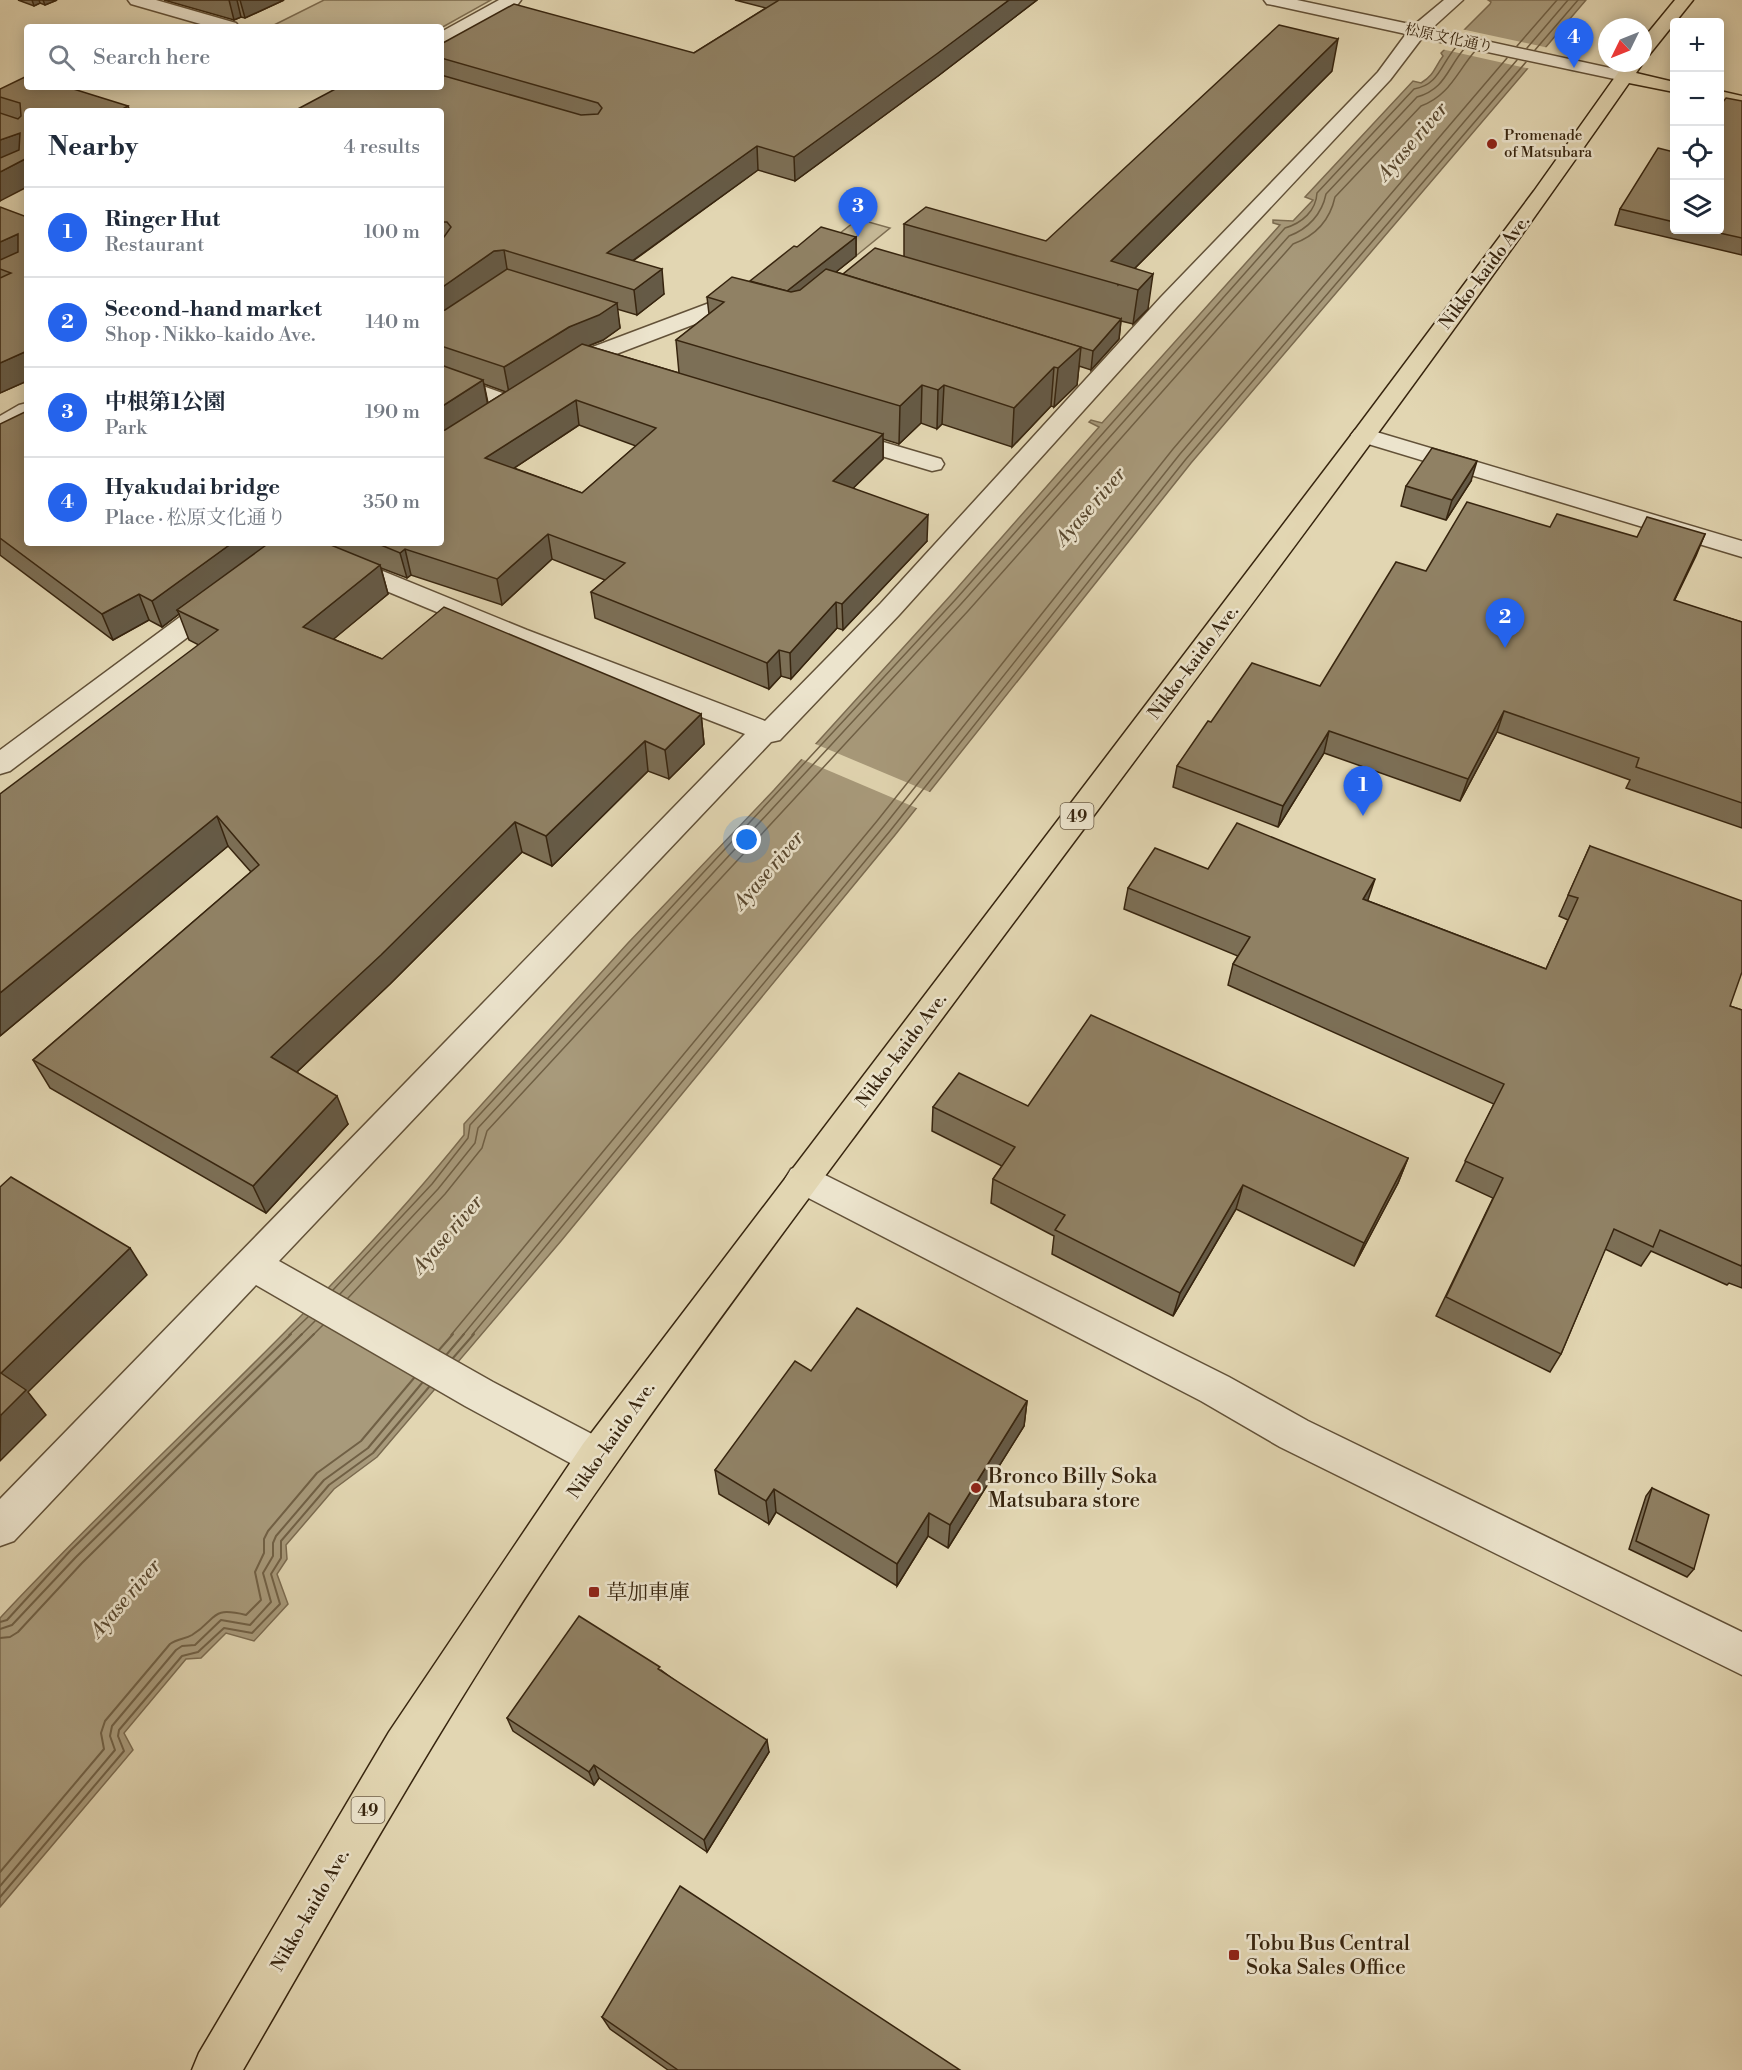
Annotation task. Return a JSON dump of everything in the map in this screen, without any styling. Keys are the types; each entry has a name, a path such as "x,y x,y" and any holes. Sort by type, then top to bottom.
{"main road":[{"path":"1652,40 1684,0"},
{"name":"Nikko-kaido Ave.","path":"216,2070 405,1748 597,1458 803,1179 1364,435 1541,195 1628,72"},
{"path":"1634,72 1670,85"},
{"path":"1724,98 1742,102"}],"street":[{"path":"136,0 220,24"},
{"path":"444,37 512,0"},
{"name":"松原文化通り","path":"1273,0 1545,59 1598,66"},
{"path":"290,547 770,733 890,609 1085,378 1139,336 1426,34 1454,0"},
{"path":"491,417 582,359 656,330 732,305 771,315"},
{"path":"622,319 656,330"},
{"path":"1117,329 1139,336"},
{"path":"582,359 616,369"},
{"path":"444,379 528,393"},
{"path":"0,426 24,412"},
{"path":"0,426 24,436"},
{"path":"819,430 933,464"},
{"path":"1364,435 1742,549"},
{"path":"0,764 239,586"},
{"path":"0,1527 765,731"},
{"path":"803,1179 1215,1389 1294,1434 1742,1654"},
{"path":"251,1264 479,1394 597,1458"}],"shaded area":[{"path":"324,0 491,0 444,26 444,24 276,24"},
{"path":"858,219 890,228 857,255 825,245"}],"water":[{"name":"Ayase river","path":"1488,0 1586,0 1191,463 895,835 561,1241 377,1457 334,1489 286,1545 287,1559 277,1574 288,1604 254,1641 226,1633 201,1658 186,1659 124,1733 133,1750 0,1907 0,1618 354,1261 464,1135 464,1124 628,943 774,790 1099,427 1089,422 1091,420 1102,423 1280,225 1273,223 1273,220 1293,221 1313,200 1305,197 1413,81 1421,83 1429,77 1443,56 1441,53 1490,4"}],"pier":[{"path":"1461,29 1549,48 1531,69 1441,49"},
{"path":"813,743 932,793 919,809 799,758"}],"building":[{"path":"779,0 1009,0 794,157 757,146 607,253 662,269 634,290 504,250 494,251 444,286 444,237 451,227 444,222 444,108 300,108 333,90 444,90 444,76 581,115 598,114 602,108 598,103 444,59 444,42 514,4 694,53"},
{"path":"1279,25 1338,39 1111,261 1153,274 1138,290 904,224 926,207 1046,241"},
{"path":"24,77 24,90 77,90 128,106 124,108 24,108 24,160 0,172 0,158 19,150 20,133 0,140 0,113 18,119 21,116 20,103 0,97 0,89"},
{"path":"1726,98 1742,101 1742,238 1724,234 1724,101"},
{"path":"1658,148 1670,151 1670,221 1620,209"},
{"path":"0,207 24,216 24,352 0,363 0,278 11,273 0,269 0,260 18,252 18,234 0,242"},
{"path":"821,227 856,237 787,291 750,281 794,246 797,247"},
{"path":"875,248 1121,319 1093,351 843,274"},
{"path":"507,269 617,303 599,315 569,327 504,367 444,347 445,310"},
{"path":"826,269 1081,347 1058,368 1054,367 1014,408 944,385 938,390 922,385 900,406 676,340 724,302 707,297 732,277 791,292 800,290"},
{"path":"582,344 883,434 833,481 928,515 842,604 836,602 790,653 779,650 767,663 591,592 625,563 548,534 497,579 405,549 400,553 383,546 444,546 444,430","holes":["576,400 656,428 582,493 485,458"]},
{"path":"444,366 483,380 444,405"},
{"path":"24,412 24,546 228,546 152,601 139,594 102,614 0,538 0,424"},
{"path":"1432,448 1477,461 1452,500 1406,486"},
{"path":"1467,502 1550,527 1557,514 1637,537 1647,517 1705,534 1674,600 1742,622 1742,803 1636,767 1639,758 1504,711 1468,779 1329,731 1283,806 1177,766 1252,663 1320,686 1396,562 1426,571"},
{"path":"265,546 333,546 380,565 303,627 382,659 444,607 701,714 665,750 645,741 546,836 515,822 381,955 271,1057 337,1096 253,1186 33,1060 259,865 217,816 0,993 0,794 218,630 177,610"},
{"path":"1237,823 1375,879 1363,899 1546,969 1578,898 1568,895 1590,846 1742,901 1742,972 1730,1006 1742,1010 1741,1266 1660,1230 1653,1247 1614,1229 1561,1354 1446,1297 1503,1178 1465,1161 1504,1084 1233,964 1250,937 1128,888 1155,848 1208,869"},
{"path":"1091,1015 1408,1158 1364,1243 1243,1185 1180,1293 1055,1230 1065,1215 993,1179 1015,1147 933,1107 959,1073 1028,1106"},
{"path":"11,1177 130,1248 1,1373 26,1390 0,1416 0,1187"},
{"path":"857,1308 1027,1401 950,1525 929,1513 897,1564 774,1489 766,1501 715,1470 795,1361 811,1371"},
{"path":"1652,1488 1709,1515 1694,1569 1636,1541"},
{"path":"579,1616 660,1667 658,1669 767,1740 704,1840 594,1765 589,1772 507,1718"},
{"path":"680,1886 960,2070 678,2070 602,2017"}],"place":[{"name":"Hyakudai bridge","path":"1574,68"},
{"name":"Promenade of Matsubara","path":"1492,144"},
{"name":"中根第1公園","path":"858,237"},
{"name":"Second-hand market","path":"1505,648"},
{"name":"Ringer Hut","path":"1363,816"},
{"name":"Bronco Billy Soka Matsubara store","path":"976,1488"},
{"name":"草加車庫","path":"594,1592"},
{"name":"Tobu Bus Central Soka Sales Office","path":"1234,1955"}]}
